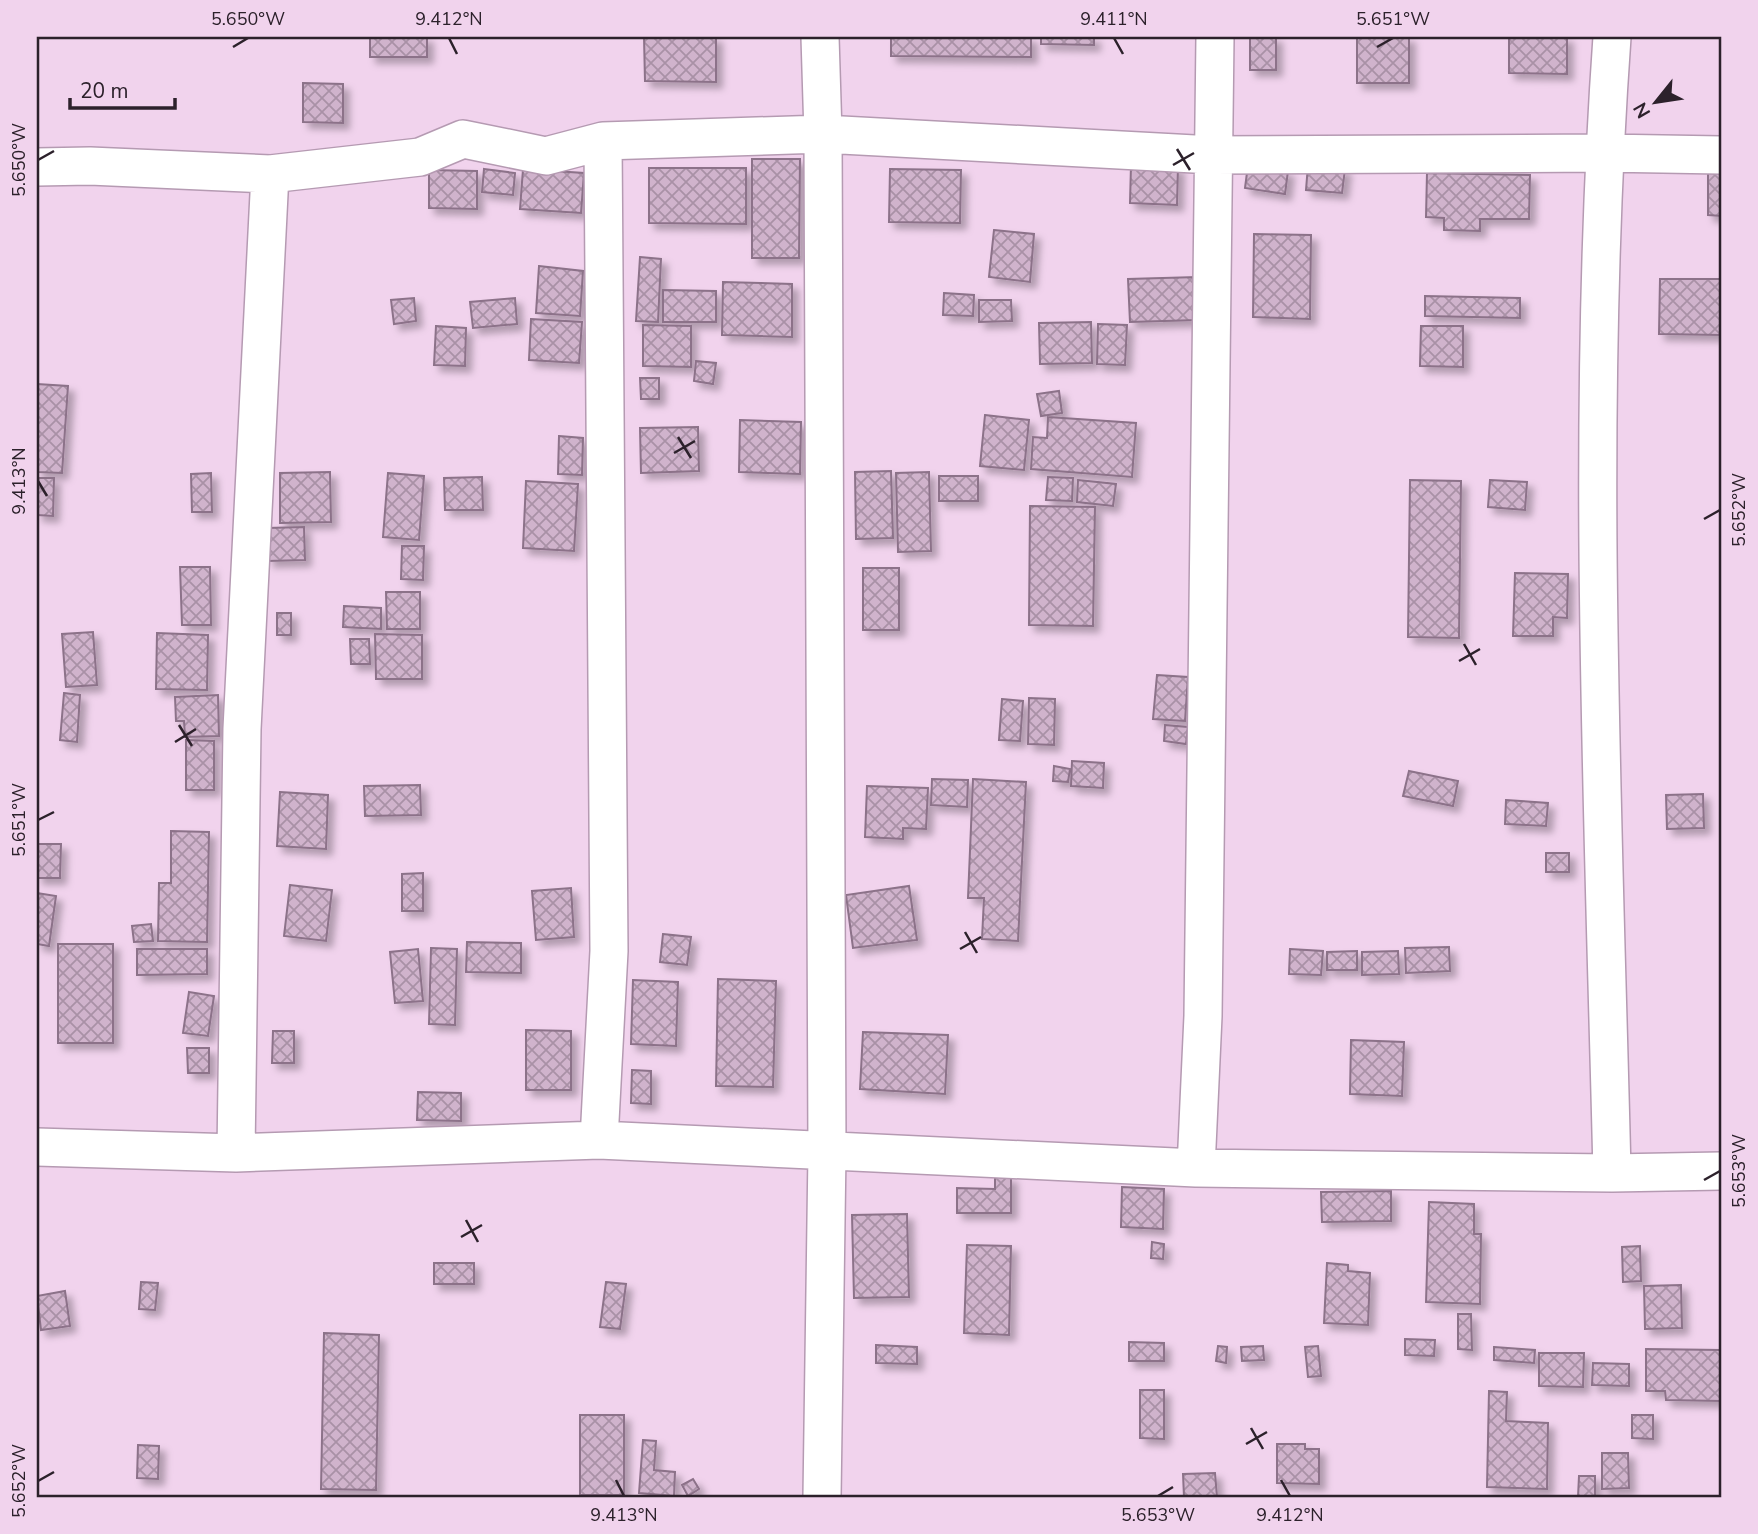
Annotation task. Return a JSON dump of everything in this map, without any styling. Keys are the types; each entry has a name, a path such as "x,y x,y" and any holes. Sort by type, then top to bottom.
{"street":[{"path":"820,37 823,134 827,1152 822,1497"},
{"path":"1196,1168 1203,1016 1215,37"},
{"path":"1612,37 1604,153 1597,531 1612,1173"},
{"path":"37,167 90,166 270,174 420,157 463,139 547,156 603,141 823,134 1213,155 1721,155"},
{"path":"599,1140 610,951 603,141"},
{"path":"236,1153 242,729 270,174"},
{"path":"37,1147 236,1153 599,1140 1196,1168 1612,1173 1721,1171"}],"building":[{"path":"370,37 427,37 427,57 370,57"},
{"path":"644,37 716,37 716,82 645,81"},
{"path":"891,37 1031,37 1031,57 891,56"},
{"path":"1041,37 1094,37 1094,45 1041,44"},
{"path":"1250,37 1276,37 1276,70 1250,70"},
{"path":"1357,37 1409,37 1409,83 1357,83"},
{"path":"1509,37 1567,37 1567,74 1509,73"},
{"path":"303,83 343,84 343,123 303,122"},
{"path":"752,159 800,159 799,258 752,258"},
{"path":"1131,165 1178,167 1177,205 1130,203"},
{"path":"1248,165 1288,171 1285,194 1245,188"},
{"path":"1308,165 1345,169 1342,193 1306,190"},
{"path":"649,168 746,168 746,224 649,223"},
{"path":"484,169 515,173 513,195 482,192"},
{"path":"523,169 584,173 581,213 520,209"},
{"path":"890,169 961,170 960,223 889,222"},
{"path":"1708,169 1721,169 1721,216 1708,215"},
{"path":"429,170 477,171 477,209 429,208"},
{"path":"1427,173 1530,175 1529,219 1480,219 1480,231 1444,230 1444,218 1426,217"},
{"path":"994,230 1034,234 1030,282 989,277"},
{"path":"1254,234 1311,235 1310,319 1253,317"},
{"path":"640,257 661,259 658,322 636,321"},
{"path":"539,266 583,271 580,316 536,313"},
{"path":"1197,277 1198,320 1130,322 1128,279"},
{"path":"1660,279 1721,279 1721,335 1659,334"},
{"path":"723,282 792,284 792,337 722,335"},
{"path":"663,290 716,291 716,322 663,322"},
{"path":"944,293 974,295 973,316 943,315"},
{"path":"1425,296 1520,298 1520,318 1425,316"},
{"path":"414,298 416,321 394,324 391,300"},
{"path":"515,298 517,324 473,328 470,302"},
{"path":"979,300 1011,300 1012,321 979,322"},
{"path":"531,319 582,322 579,363 529,360"},
{"path":"1091,322 1092,363 1040,364 1039,323"},
{"path":"1098,324 1127,325 1125,365 1097,364"},
{"path":"643,325 691,326 691,367 643,366"},
{"path":"436,326 466,328 465,366 434,365"},
{"path":"1421,326 1463,326 1463,367 1420,366"},
{"path":"696,361 716,363 713,384 694,381"},
{"path":"640,378 659,378 659,399 641,399"},
{"path":"37,384 68,386 62,473 37,472"},
{"path":"1059,391 1062,413 1041,416 1037,394"},
{"path":"985,415 1029,420 1024,470 980,466"},
{"path":"1048,417 1136,423 1132,477 1031,469 1033,437 1047,438"},
{"path":"740,420 801,422 800,474 739,472"},
{"path":"698,427 699,471 641,473 640,428"},
{"path":"559,436 583,438 582,475 558,474"},
{"path":"891,471 893,538 856,539 855,472"},
{"path":"330,472 331,522 280,523 280,473"},
{"path":"929,472 931,551 898,552 896,473"},
{"path":"211,473 212,512 192,512 191,474"},
{"path":"388,473 424,476 419,540 383,537"},
{"path":"939,476 978,476 978,501 939,501"},
{"path":"482,477 483,510 445,510 444,478"},
{"path":"1048,477 1073,478 1072,501 1046,500"},
{"path":"37,478 54,478 53,516 37,515"},
{"path":"1078,480 1116,484 1113,506 1077,502"},
{"path":"1410,480 1461,481 1459,638 1408,637"},
{"path":"1490,480 1527,482 1525,510 1488,507"},
{"path":"526,481 578,484 574,551 523,548"},
{"path":"1030,506 1095,507 1093,626 1029,625"},
{"path":"304,527 305,560 268,561 267,528"},
{"path":"402,546 424,546 423,580 401,579"},
{"path":"180,567 210,567 211,625 182,625"},
{"path":"863,568 899,568 899,630 863,630"},
{"path":"1515,573 1568,574 1567,618 1553,617 1553,636 1513,636"},
{"path":"386,592 420,592 420,629 387,629"},
{"path":"344,606 381,608 381,629 343,627"},
{"path":"277,613 291,613 291,635 277,635"},
{"path":"93,632 97,685 66,687 62,634"},
{"path":"157,633 208,635 207,690 156,689"},
{"path":"375,634 422,635 422,679 376,679"},
{"path":"350,639 369,639 370,664 351,664"},
{"path":"1157,675 1188,677 1185,721 1153,719"},
{"path":"64,693 80,695 77,742 60,740"},
{"path":"218,695 219,736 185,737 184,721 176,721 175,697"},
{"path":"1029,698 1055,699 1054,745 1028,744"},
{"path":"1002,699 1023,701 1020,741 999,740"},
{"path":"1165,725 1188,727 1186,744 1164,741"},
{"path":"186,740 214,741 214,790 186,790"},
{"path":"1072,761 1104,763 1103,788 1071,786"},
{"path":"1054,766 1070,769 1068,782 1053,781"},
{"path":"1409,771 1458,781 1453,806 1403,796"},
{"path":"932,779 968,780 967,807 931,805"},
{"path":"973,779 1026,782 1018,941 982,939 984,898 968,898"},
{"path":"420,785 421,815 365,816 364,786"},
{"path":"867,786 928,788 926,829 903,828 903,839 865,837"},
{"path":"280,792 328,795 326,849 277,846"},
{"path":"1703,794 1704,828 1667,829 1666,795"},
{"path":"1506,800 1548,803 1546,826 1505,824"},
{"path":"171,831 209,832 207,942 158,941 159,883 171,883"},
{"path":"37,844 61,844 60,878 37,878"},
{"path":"1546,853 1569,853 1569,872 1546,872"},
{"path":"423,873 423,911 402,911 402,874"},
{"path":"290,885 332,890 326,941 284,936"},
{"path":"909,886 917,940 853,948 846,895"},
{"path":"571,888 574,937 536,940 532,891"},
{"path":"37,893 56,896 49,946 37,944"},
{"path":"151,924 153,941 134,942 132,926"},
{"path":"663,934 691,937 687,965 660,962"},
{"path":"467,942 521,943 521,973 466,972"},
{"path":"58,944 113,944 113,1043 58,1043"},
{"path":"1449,947 1450,971 1406,973 1405,948"},
{"path":"431,948 457,949 455,1025 429,1024"},
{"path":"137,949 207,949 207,974 137,975"},
{"path":"418,949 423,1001 395,1003 390,952"},
{"path":"1290,949 1323,951 1321,975 1289,974"},
{"path":"1357,951 1357,970 1327,970 1327,952"},
{"path":"1398,951 1399,974 1362,975 1362,952"},
{"path":"718,979 776,981 773,1087 716,1086"},
{"path":"633,980 678,982 676,1046 631,1044"},
{"path":"189,992 214,996 208,1036 183,1033"},
{"path":"526,1030 571,1031 571,1090 526,1090"},
{"path":"273,1031 294,1031 294,1063 272,1063"},
{"path":"863,1032 948,1035 945,1094 860,1089"},
{"path":"1351,1040 1404,1042 1402,1096 1350,1094"},
{"path":"187,1048 209,1048 209,1073 188,1073"},
{"path":"632,1070 651,1071 651,1104 631,1103"},
{"path":"418,1092 461,1093 461,1121 417,1120"},
{"path":"995,1177 1011,1177 1011,1213 957,1213 957,1188 995,1189"},
{"path":"1122,1187 1164,1189 1163,1229 1121,1227"},
{"path":"1391,1191 1391,1221 1322,1222 1321,1192"},
{"path":"1429,1202 1474,1204 1474,1234 1481,1234 1480,1304 1426,1302"},
{"path":"907,1214 909,1297 854,1298 852,1215"},
{"path":"1152,1242 1164,1244 1163,1259 1151,1258"},
{"path":"967,1245 1011,1246 1009,1335 964,1333"},
{"path":"1640,1246 1641,1281 1623,1282 1622,1247"},
{"path":"434,1263 474,1263 474,1284 434,1284"},
{"path":"1327,1263 1348,1265 1348,1271 1370,1273 1368,1325 1324,1323"},
{"path":"141,1282 158,1283 155,1310 139,1309"},
{"path":"606,1282 626,1284 620,1329 600,1327"},
{"path":"1681,1285 1682,1328 1645,1329 1644,1286"},
{"path":"65,1291 70,1326 41,1330 37,1296"},
{"path":"1458,1314 1471,1314 1472,1350 1458,1349"},
{"path":"324,1333 379,1335 376,1490 321,1489"},
{"path":"1405,1339 1435,1340 1434,1356 1405,1355"},
{"path":"1129,1342 1164,1343 1164,1361 1129,1361"},
{"path":"876,1345 917,1347 917,1364 876,1363"},
{"path":"1218,1346 1227,1347 1226,1363 1216,1361"},
{"path":"1263,1346 1264,1360 1242,1361 1241,1347"},
{"path":"1318,1346 1321,1376 1308,1377 1305,1347"},
{"path":"1494,1347 1535,1350 1534,1363 1494,1360"},
{"path":"1646,1349 1721,1350 1721,1401 1666,1400 1665,1391 1646,1391"},
{"path":"1539,1353 1584,1353 1583,1387 1539,1386"},
{"path":"1593,1363 1629,1364 1629,1386 1592,1385"},
{"path":"1140,1390 1164,1390 1164,1439 1140,1438"},
{"path":"1489,1391 1507,1392 1506,1421 1548,1423 1547,1489 1487,1487"},
{"path":"580,1415 624,1415 624,1495 580,1495"},
{"path":"1632,1415 1653,1415 1653,1439 1632,1438"},
{"path":"643,1440 656,1441 654,1470 675,1472 674,1496 639,1493"},
{"path":"1277,1444 1305,1444 1305,1449 1319,1449 1319,1484 1277,1483"},
{"path":"138,1445 159,1446 158,1479 137,1478"},
{"path":"1602,1453 1628,1453 1629,1488 1602,1489"},
{"path":"1215,1473 1217,1497 1184,1497 1183,1474"},
{"path":"1579,1476 1595,1476 1595,1497 1578,1497"},
{"path":"693,1479 699,1489 688,1496 682,1485"}]}
